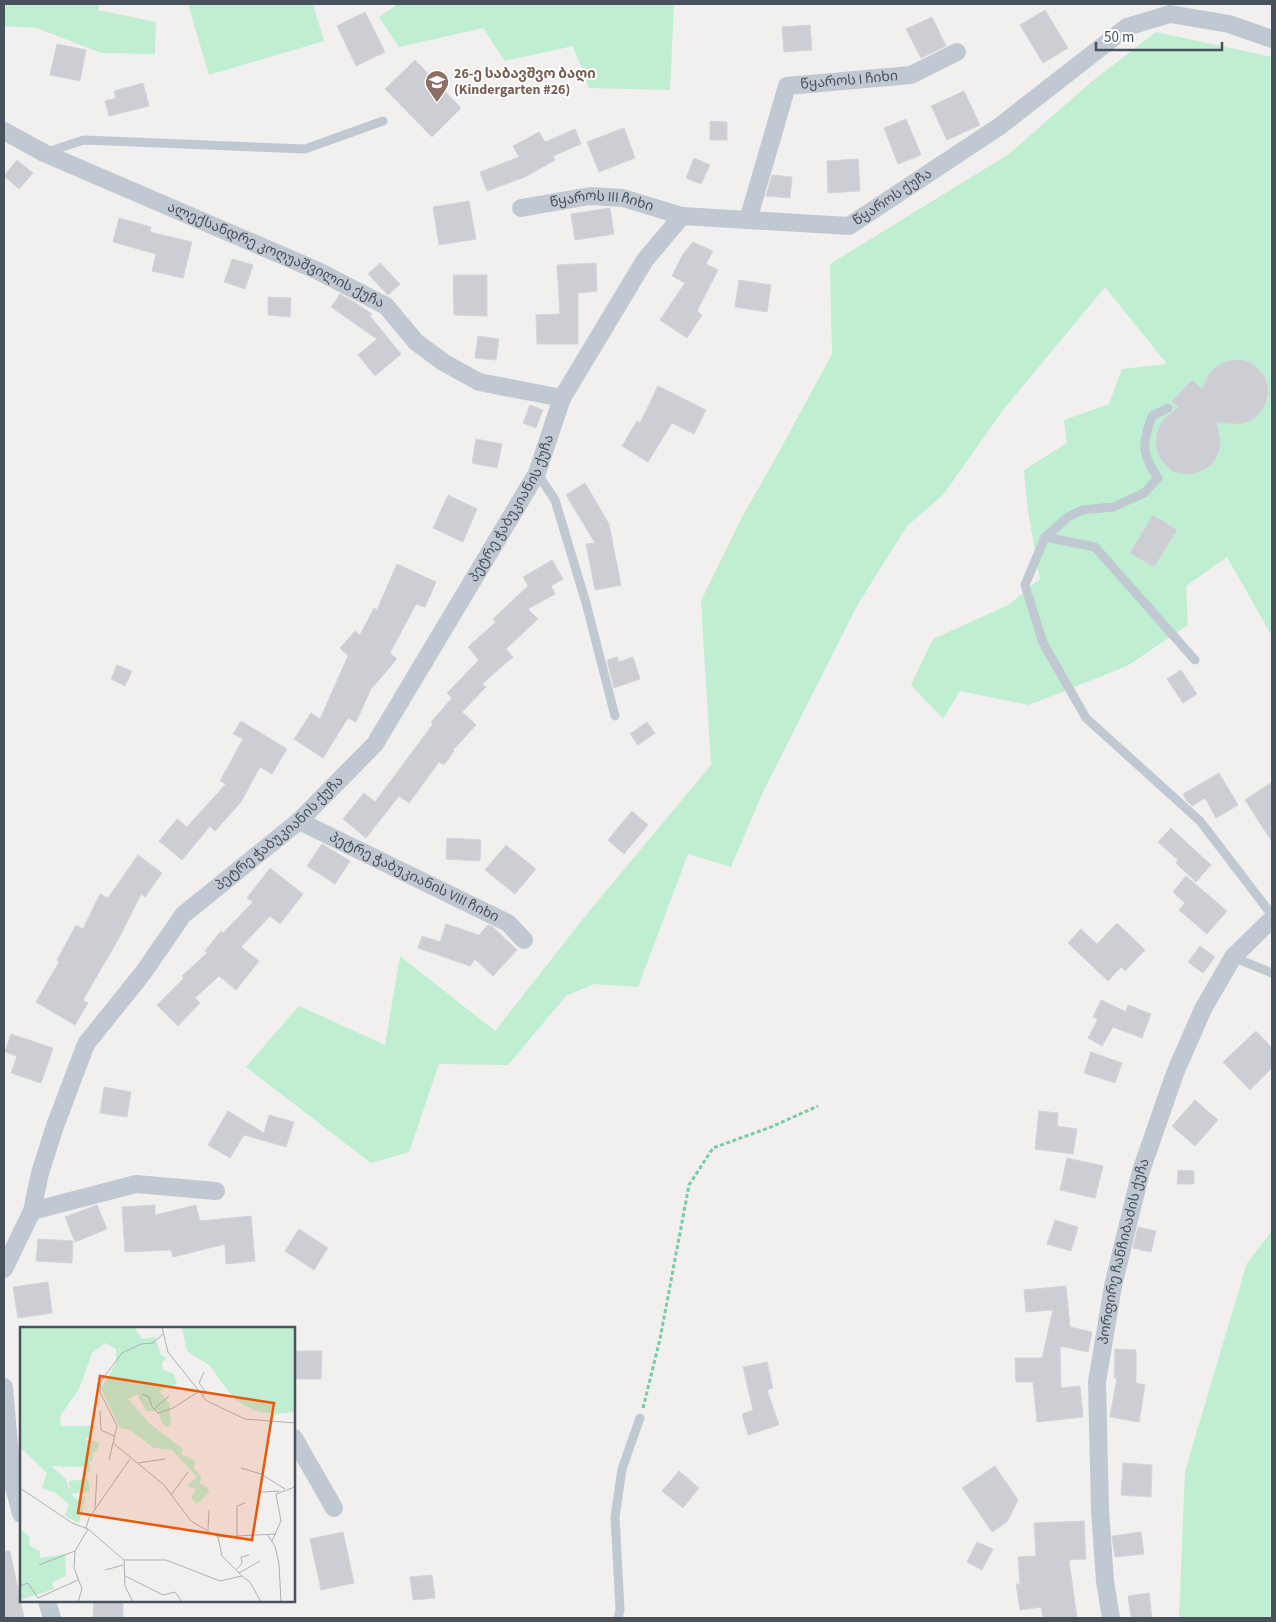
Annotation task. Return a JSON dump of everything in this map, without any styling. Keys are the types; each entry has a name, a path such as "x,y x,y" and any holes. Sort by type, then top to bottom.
{"street":[{"name":"წყაროს ქუჩა","path":"682,216 849,226 1000,126 1127,27 1170,14 1229,24 1272,39"},
{"name":"წყაროს I ჩიხი","path":"748,220 787,86 911,75 957,52"},
{"name":"ალექსანდრე კოღუაშვილის ქუჩა","path":"4,131 44,153 316,270 386,306 416,342 444,362 479,382 562,398"},
{"name":"წყაროს III ჩიხი","path":"521,208 590,196 623,198 682,216"},
{"path":"562,398 645,260 682,216"},
{"name":"პეტრე ჭაბუკიანის ქუჩა","path":"4,1269 32,1211 40,1173 55,1126 86,1044 143,973 183,915 299,821 375,744 537,473 562,398"},
{"name":"პეტრე ჭაბუკიანის VIII ჩიხი","path":"299,821 508,923 524,940"},
{"name":"პორფირე ჩანჩიბაძის ქუჩა","path":"1111,1618 1100,1510 1097,1382 1113,1286 1141,1171 1175,1073 1203,1009 1232,957 1272,919"},
{"path":"32,1211 136,1184 216,1190"},
{"path":"4,1387 20,1505"},
{"path":"295,1440 334,1508"},
{"path":"47,1602 52,1618"}],"lane":[{"path":"44,153 84,140 305,149 383,121"},
{"path":"1168,408 1152,416 1144,437 1147,462 1158,478 1144,493 1113,507 1082,510 1068,517 1045,537 1025,585 1043,643 1086,718 1200,821 1272,915"},
{"path":"537,473 555,500 586,603 615,716"},
{"path":"1045,537 1095,547 1196,660"},
{"path":"1232,957 1272,973"},
{"path":"618,1618 620,1610 614,1517 622,1469 640,1418"}],"path":[{"path":"640,1418 660,1339 689,1185 714,1148 771,1127 818,1106"}],"green space":[{"path":"4,4 100,4 98,10 156,22 155,54 101,53 37,28 4,26"},
{"path":"188,4 313,4 324,41 209,75"},
{"path":"398,4 674,4 670,90 589,88 573,46 505,61 483,28 399,47 379,17"},
{"path":"1156,32 1272,57 1272,636 1227,557 1186,586 1188,625 1127,666 1029,705 960,691 943,719 911,685 933,639 1008,605 1040,579 1028,511 1024,470 1067,443 1064,420 1109,404 1122,369 1167,364 1105,287 1003,410 943,495 907,526 858,604 764,790 731,867 688,854 638,987 594,984 566,996 508,1065 439,1064 409,1152 371,1163 246,1067 299,1006 385,1045 400,956 495,1031 586,915 711,765 701,601 741,519 832,354 830,264 1009,154 1090,83"},
{"path":"1272,1231 1272,1618 1179,1618 1185,1471 1247,1263"}],"building":[{"path":"1045,10 1068,48 1043,63 1020,25"},
{"path":"365,12 385,52 356,66 337,26"},
{"path":"932,17 946,46 921,58 906,29"},
{"path":"810,25 812,50 784,52 782,27"},
{"path":"57,44 86,50 80,81 50,75"},
{"path":"415,60 461,108 432,137 385,89"},
{"path":"143,83 149,106 109,116 105,101 116,98 114,91"},
{"path":"964,91 980,125 947,140 931,106"},
{"path":"906,119 921,155 898,164 884,128"},
{"path":"710,121 727,122 727,140 710,140"},
{"path":"624,128 635,158 599,172 587,142"},
{"path":"575,129 581,144 553,156 555,160 525,177 487,191 480,172 519,157 513,146 539,132 545,142"},
{"path":"694,158 710,165 701,184 686,178"},
{"path":"858,159 860,191 828,193 827,161"},
{"path":"17,160 33,173 19,189 4,176"},
{"path":"772,175 792,177 790,198 766,196"},
{"path":"469,201 476,239 439,245 433,207"},
{"path":"610,208 614,234 575,240 571,214"},
{"path":"119,218 151,227 150,232 192,242 183,278 152,271 156,254 113,242"},
{"path":"693,242 713,251 706,264 718,270 697,311 702,315 687,338 660,320 685,283 672,276 683,254"},
{"path":"232,259 253,265 245,289 224,282"},
{"path":"380,263 400,284 388,295 368,274"},
{"path":"596,263 597,291 578,293 578,344 537,344 536,315 560,314 557,265"},
{"path":"453,275 487,275 487,316 454,315"},
{"path":"739,280 771,285 767,312 735,307"},
{"path":"340,294 372,314 370,316 401,354 375,376 358,355 377,339 331,307"},
{"path":"268,297 291,298 290,317 268,315"},
{"path":"478,336 499,339 496,360 475,358"},
{"path":"1233,360 1251,363 1264,376 1268,393 1262,410 1248,422 1239,424 1216,422 1220,447 1212,464 1196,473 1173,472 1163,462 1158,454 1156,445 1159,427 1164,419 1179,407 1172,401 1192,380 1202,389 1210,373 1216,367 1224,362"},
{"path":"658,386 706,410 694,434 672,423 648,462 622,446 637,421 640,423"},
{"path":"530,405 543,410 536,428 523,423"},
{"path":"476,439 502,444 497,468 472,463"},
{"path":"585,483 609,524 621,585 595,590 586,544 595,543 566,495"},
{"path":"448,495 477,509 463,542 433,528"},
{"path":"1153,515 1177,530 1154,567 1130,553"},
{"path":"552,560 563,579 551,586 555,594 528,609 538,619 506,649 513,657 482,684 486,687 462,712 476,725 453,750 444,765 439,762 409,803 399,796 366,838 343,819 364,793 375,802 433,724 431,722 452,698 447,693 479,660 468,647 496,622 493,619 528,586 523,577"},
{"path":"397,564 436,582 425,607 416,604 390,653 397,659 371,689 356,722 348,718 323,758 294,739 311,713 320,719 348,656 340,648 355,631 360,635 374,608 377,610"},
{"path":"617,657 619,662 633,657 640,679 614,688 607,660"},
{"path":"117,665 132,671 125,686 111,679"},
{"path":"1181,670 1197,694 1183,703 1167,679"},
{"path":"241,721 287,749 272,774 260,767 241,802 215,831 210,826 182,860 159,841 177,819 187,827 226,784 220,781 243,739 233,734"},
{"path":"647,722 655,733 638,745 630,734"},
{"path":"1219,773 1238,805 1216,818 1205,798 1192,806 1183,794"},
{"path":"1272,782 1272,842 1245,800"},
{"path":"632,811 648,825 624,854 608,840"},
{"path":"1171,828 1211,865 1196,882 1176,863 1178,860 1158,842"},
{"path":"447,838 481,840 480,861 446,859"},
{"path":"322,844 350,861 335,884 307,866"},
{"path":"506,845 536,869 515,894 485,870"},
{"path":"138,855 162,873 145,897 141,894 119,938 83,1000 88,1003 75,1025 36,1002 59,962 57,960 76,925 83,929 100,894 108,898"},
{"path":"270,868 303,894 280,924 270,916 241,947 259,961 236,990 219,976 195,998 200,1003 178,1026 157,1005 184,978 182,976 207,953 205,951 221,931 223,933 253,902 247,898"},
{"path":"1186,876 1227,911 1207,934 1179,910 1185,903 1173,892"},
{"path":"1117,923 1145,950 1125,971 1121,967 1108,981 1068,943 1081,929 1097,944"},
{"path":"446,924 479,935 488,925 493,927 517,950 493,976 475,959 470,966 418,948 422,936 440,942"},
{"path":"1200,946 1215,957 1203,973 1188,962"},
{"path":"1101,1000 1126,1012 1128,1005 1151,1014 1142,1038 1113,1027 1102,1046 1088,1038 1098,1019 1093,1017"},
{"path":"1256,1031 1272,1048 1272,1068 1250,1090 1223,1062"},
{"path":"11,1034 53,1048 41,1083 11,1073 17,1056 5,1052"},
{"path":"1091,1052 1122,1063 1115,1083 1084,1073"},
{"path":"104,1087 131,1092 127,1117 100,1113"},
{"path":"1195,1100 1218,1120 1195,1146 1172,1126"},
{"path":"228,1111 264,1133 269,1115 294,1122 286,1147 244,1135 230,1158 208,1145"},
{"path":"1039,1111 1058,1113 1057,1126 1077,1129 1073,1154 1035,1149"},
{"path":"1067,1158 1103,1166 1095,1198 1060,1190"},
{"path":"1178,1170 1194,1171 1194,1184 1177,1184"},
{"path":"97,1205 107,1229 75,1242 65,1217"},
{"path":"155,1205 155,1215 196,1205 200,1221 251,1216 255,1261 226,1264 225,1244 173,1257 171,1250 125,1252 122,1207"},
{"path":"1055,1220 1078,1227 1071,1251 1047,1244"},
{"path":"1138,1227 1156,1231 1151,1252 1133,1248"},
{"path":"299,1229 328,1248 314,1270 285,1251"},
{"path":"38,1239 73,1241 72,1263 36,1261"},
{"path":"48,1282 52,1313 18,1318 13,1287"},
{"path":"1066,1286 1070,1327 1092,1332 1088,1352 1060,1346 1061,1388 1080,1386 1083,1417 1037,1422 1033,1382 1016,1382 1015,1358 1042,1358 1053,1310 1026,1312 1024,1290"},
{"path":"1115,1349 1136,1350 1136,1383 1145,1385 1139,1422 1110,1417 1117,1378 1114,1378"},
{"path":"295,1351 322,1351 321,1379 295,1379"},
{"path":"767,1362 773,1388 767,1390 779,1425 748,1435 742,1414 753,1410 743,1367"},
{"path":"1123,1463 1152,1465 1151,1497 1121,1495"},
{"path":"995,1466 1018,1500 1007,1522 992,1532 962,1488"},
{"path":"679,1471 699,1488 683,1508 662,1491"},
{"path":"1084,1521 1086,1559 1069,1560 1077,1618 1043,1618 1041,1607 1020,1610 1016,1584 1020,1584 1018,1557 1036,1556 1034,1523"},
{"path":"343,1532 354,1583 321,1590 310,1539"},
{"path":"1141,1532 1144,1554 1115,1557 1112,1536"},
{"path":"977,1542 993,1549 982,1570 967,1562"},
{"path":"4,1551 10,1551 24,1618 4,1618"},
{"path":"432,1575 435,1598 413,1600 410,1577"},
{"path":"1149,1593 1152,1618 1131,1618 1128,1596"},
{"path":"94,1602 123,1602 123,1618 93,1618"}],"place":[{"name":"26-ე საბავშვო ბაღი (Kindergarten #26)","path":"437,103"}]}
